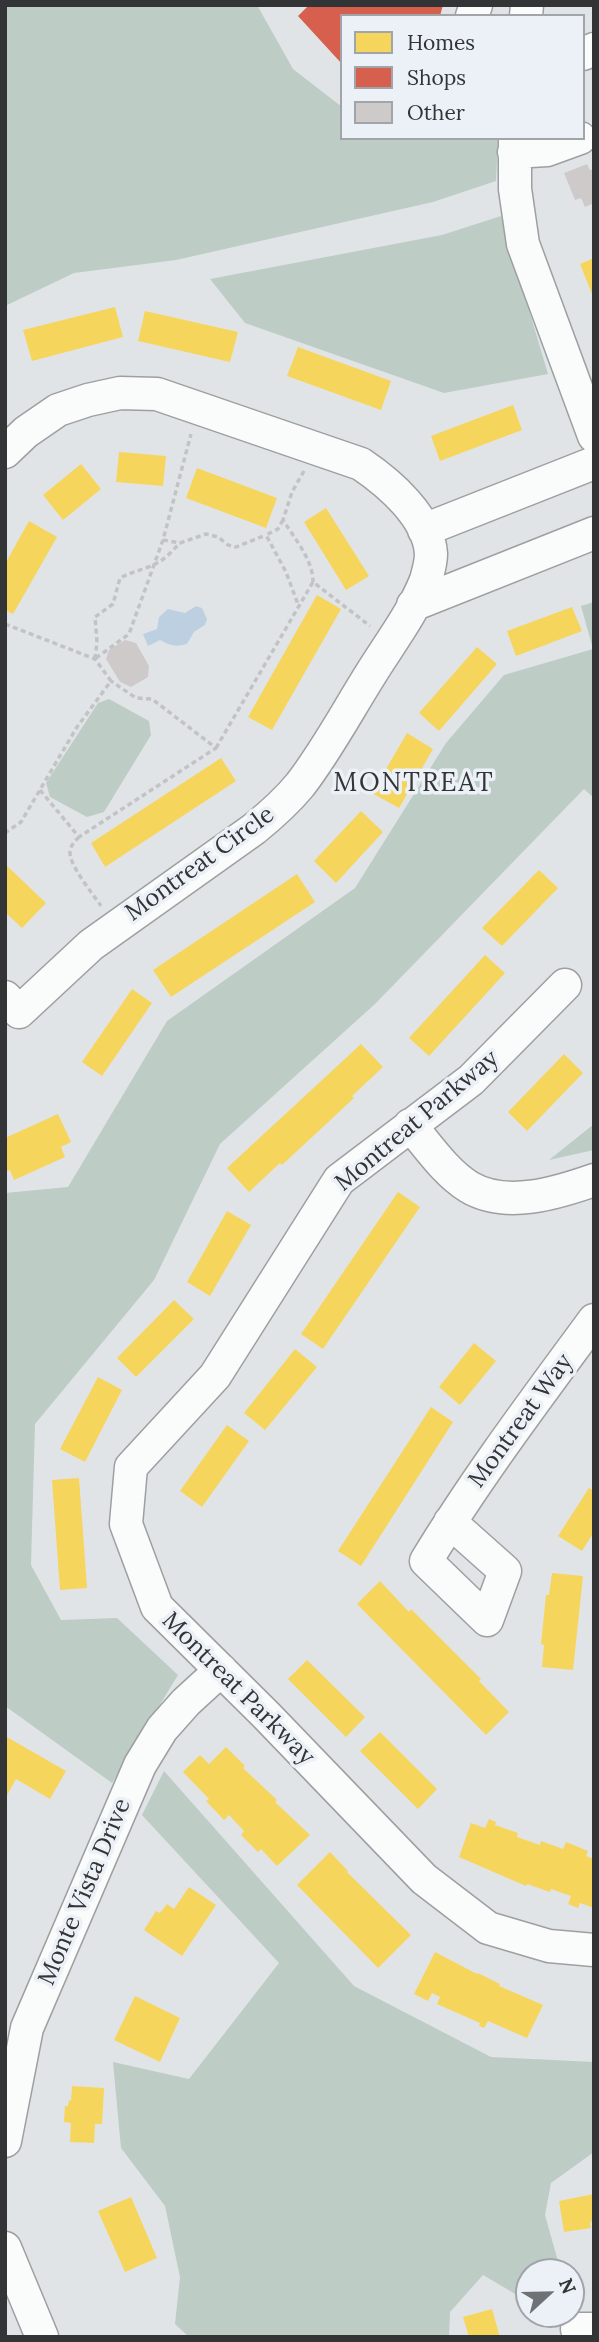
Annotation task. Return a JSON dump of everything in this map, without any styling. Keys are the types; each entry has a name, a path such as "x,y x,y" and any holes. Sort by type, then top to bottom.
{"street":[{"path":"576,140 547,150 515,145 515,189 523,244 594,436"},
{"name":"Montreat Circle","path":"5,452 26,432 58,410 120,393 156,394 361,464 388,483 408,505 424,530 431,554 426,579 392,640 319,758 276,810 254,829 91,944 19,1012 5,997"},
{"path":"424,530 594,463"},
{"path":"413,605 594,533"},
{"name":"Montreat Parkway","path":"565,985 471,1080 439,1107 410,1125 339,1180 215,1376 131,1467 126,1524 157,1607 424,1879 488,1928 549,1947 594,1950"},
{"path":"410,1125 450,1172 470,1188 489,1194 515,1198 558,1193 594,1180"},
{"name":"Montreat Way","path":"450,1522 491,1460 594,1320"},
{"name":"Monte Vista Drive","path":"5,2141 27,2028 140,1765 162,1729 186,1702 221,1670"},
{"path":"5,2248 42,2337"}],"path":[{"path":"95,659 129,634 163,540 198,408"},
{"path":"95,659 95,617 113,604 120,578 154,565 180,543 206,534 236,547 278,529 292,492 316,449"},
{"path":"115,926 72,863 69,855 71,846 79,837 216,748 313,582 308,560 283,520"},
{"path":"266,535 286,572 299,607"},
{"path":"163,540 180,543"},
{"path":"313,582 351,613 392,640"},
{"path":"5,624 95,659 111,681 136,698 152,699 216,748"},
{"path":"5,833 21,822 77,727 111,681"},
{"path":"40,790 79,837"}],"shaded area":[{"path":"5,5 257,5 293,69 340,105 340,140 498,140 496,181 433,202 176,260 74,273 5,306"},
{"path":"501,216 548,374 444,393 245,323 210,279 442,235"},
{"path":"594,602 594,798 584,789 375,1004 220,1144 154,1280 35,1424 31,1565 61,1620 117,1618 178,1675 112,1783 5,1706 5,1193 68,1187 167,1021 355,888 446,743 504,675 593,649 581,606"},
{"path":"109,699 149,721 151,735 104,812 87,817 50,797 46,783 98,703"},
{"path":"594,1124 594,1150 549,1160"},
{"path":"164,1771 354,1986 491,2057 594,2062 594,2152 551,2183 545,2215 557,2258 515,2258 515,2294 483,2275 450,2312 449,2337 189,2337 175,2324 180,2277 165,2206 121,2148 113,2062 189,2079 279,1963 142,1815"}],"water":[{"path":"196,606 202,608 207,619 205,625 194,632 187,644 173,645 160,640 148,646 143,634 157,629 159,617 168,609 185,613"}],"building: Homes":[{"path":"594,258 594,299 580,264"},
{"path":"115,307 123,337 32,361 23,330"},
{"path":"145,311 238,332 230,362 138,341"},
{"path":"298,347 391,381 381,410 287,376"},
{"path":"513,405 522,430 440,461 431,436"},
{"path":"119,452 166,456 163,486 116,482"},
{"path":"81,464 101,489 63,520 43,495"},
{"path":"197,468 277,498 266,528 186,498"},
{"path":"326,508 369,576 346,590 304,522"},
{"path":"29,521 57,537 13,614 5,610 5,564"},
{"path":"317,595 341,609 272,730 248,717"},
{"path":"572,607 582,631 516,656 507,631"},
{"path":"477,647 497,664 439,731 419,713"},
{"path":"407,733 433,749 399,808 372,793"},
{"path":"221,758 236,781 105,867 91,843"},
{"path":"361,811 383,832 336,883 314,861"},
{"path":"5,864 46,903 22,928 5,912"},
{"path":"539,870 558,888 502,946 482,928"},
{"path":"297,874 315,902 171,997 153,970"},
{"path":"485,955 505,973 429,1056 409,1038"},
{"path":"132,989 152,1003 102,1076 82,1062"},
{"path":"361,1044 383,1067 352,1096 354,1098 249,1192 227,1168"},
{"path":"564,1054 583,1073 527,1131 508,1112"},
{"path":"58,1114 71,1142 61,1147 65,1157 14,1180 10,1170 5,1172 5,1138"},
{"path":"398,1192 420,1207 323,1349 301,1334"},
{"path":"227,1211 251,1225 210,1296 187,1282"},
{"path":"174,1300 194,1319 136,1377 117,1358"},
{"path":"474,1343 496,1361 460,1405 439,1387"},
{"path":"295,1349 317,1367 265,1430 244,1413"},
{"path":"98,1377 122,1390 85,1462 60,1449"},
{"path":"431,1407 453,1422 361,1566 338,1551"},
{"path":"227,1425 249,1441 202,1507 180,1491"},
{"path":"79,1478 87,1588 60,1590 52,1480"},
{"path":"589,1488 594,1491 594,1532 582,1551 558,1536"},
{"path":"552,1573 583,1576 573,1670 542,1667 544,1645 541,1644 546,1595 549,1595"},
{"path":"380,1581 481,1679 479,1681 509,1712 486,1735 357,1604"},
{"path":"307,1660 365,1717 346,1737 288,1679"},
{"path":"380,1732 437,1789 418,1809 360,1751"},
{"path":"5,1736 66,1771 50,1799 16,1779 5,1799"},
{"path":"226,1747 245,1766 243,1768 277,1800 275,1802 310,1835 277,1866 261,1849 258,1852 241,1835 244,1831 229,1815 224,1820 206,1801 209,1799 183,1772 200,1755 209,1764"},
{"path":"489,1819 496,1822 495,1825 518,1833 517,1837 540,1845 541,1841 563,1849 566,1842 588,1851 586,1856 594,1859 594,1908 580,1903 578,1908 568,1904 571,1896 551,1889 550,1892 527,1884 526,1886 459,1857 471,1823 485,1828"},
{"path":"330,1852 411,1935 378,1968 297,1885"},
{"path":"189,1887 216,1905 182,1956 144,1930 156,1911 160,1913 167,1904 174,1909"},
{"path":"435,1952 500,1984 499,1986 543,2005 527,2038 488,2021 484,2028 479,2026 480,2023 437,2004 440,1997 432,1993 428,2001 414,1994"},
{"path":"135,1996 180,2018 160,2062 114,2040"},
{"path":"72,2086 104,2088 102,2124 95,2124 94,2143 70,2142 71,2123 64,2122 65,2106 71,2101"},
{"path":"594,2194 594,2221 590,2222 591,2228 564,2232 559,2201"},
{"path":"131,2197 157,2258 125,2272 98,2211"},
{"path":"492,2309 500,2337 469,2337 463,2317"}],"building: Shops":[{"path":"309,5 443,5 441,14 340,14 340,62 298,16"}],"building: Other":[{"path":"587,164 590,170 594,169 594,203 585,207 581,198 575,200 564,173"},
{"path":"125,640 136,643 149,666 148,677 131,687 120,682 106,659 109,650"}],"district":[{"name":"MONTREAT","path":"414,784"}]}
